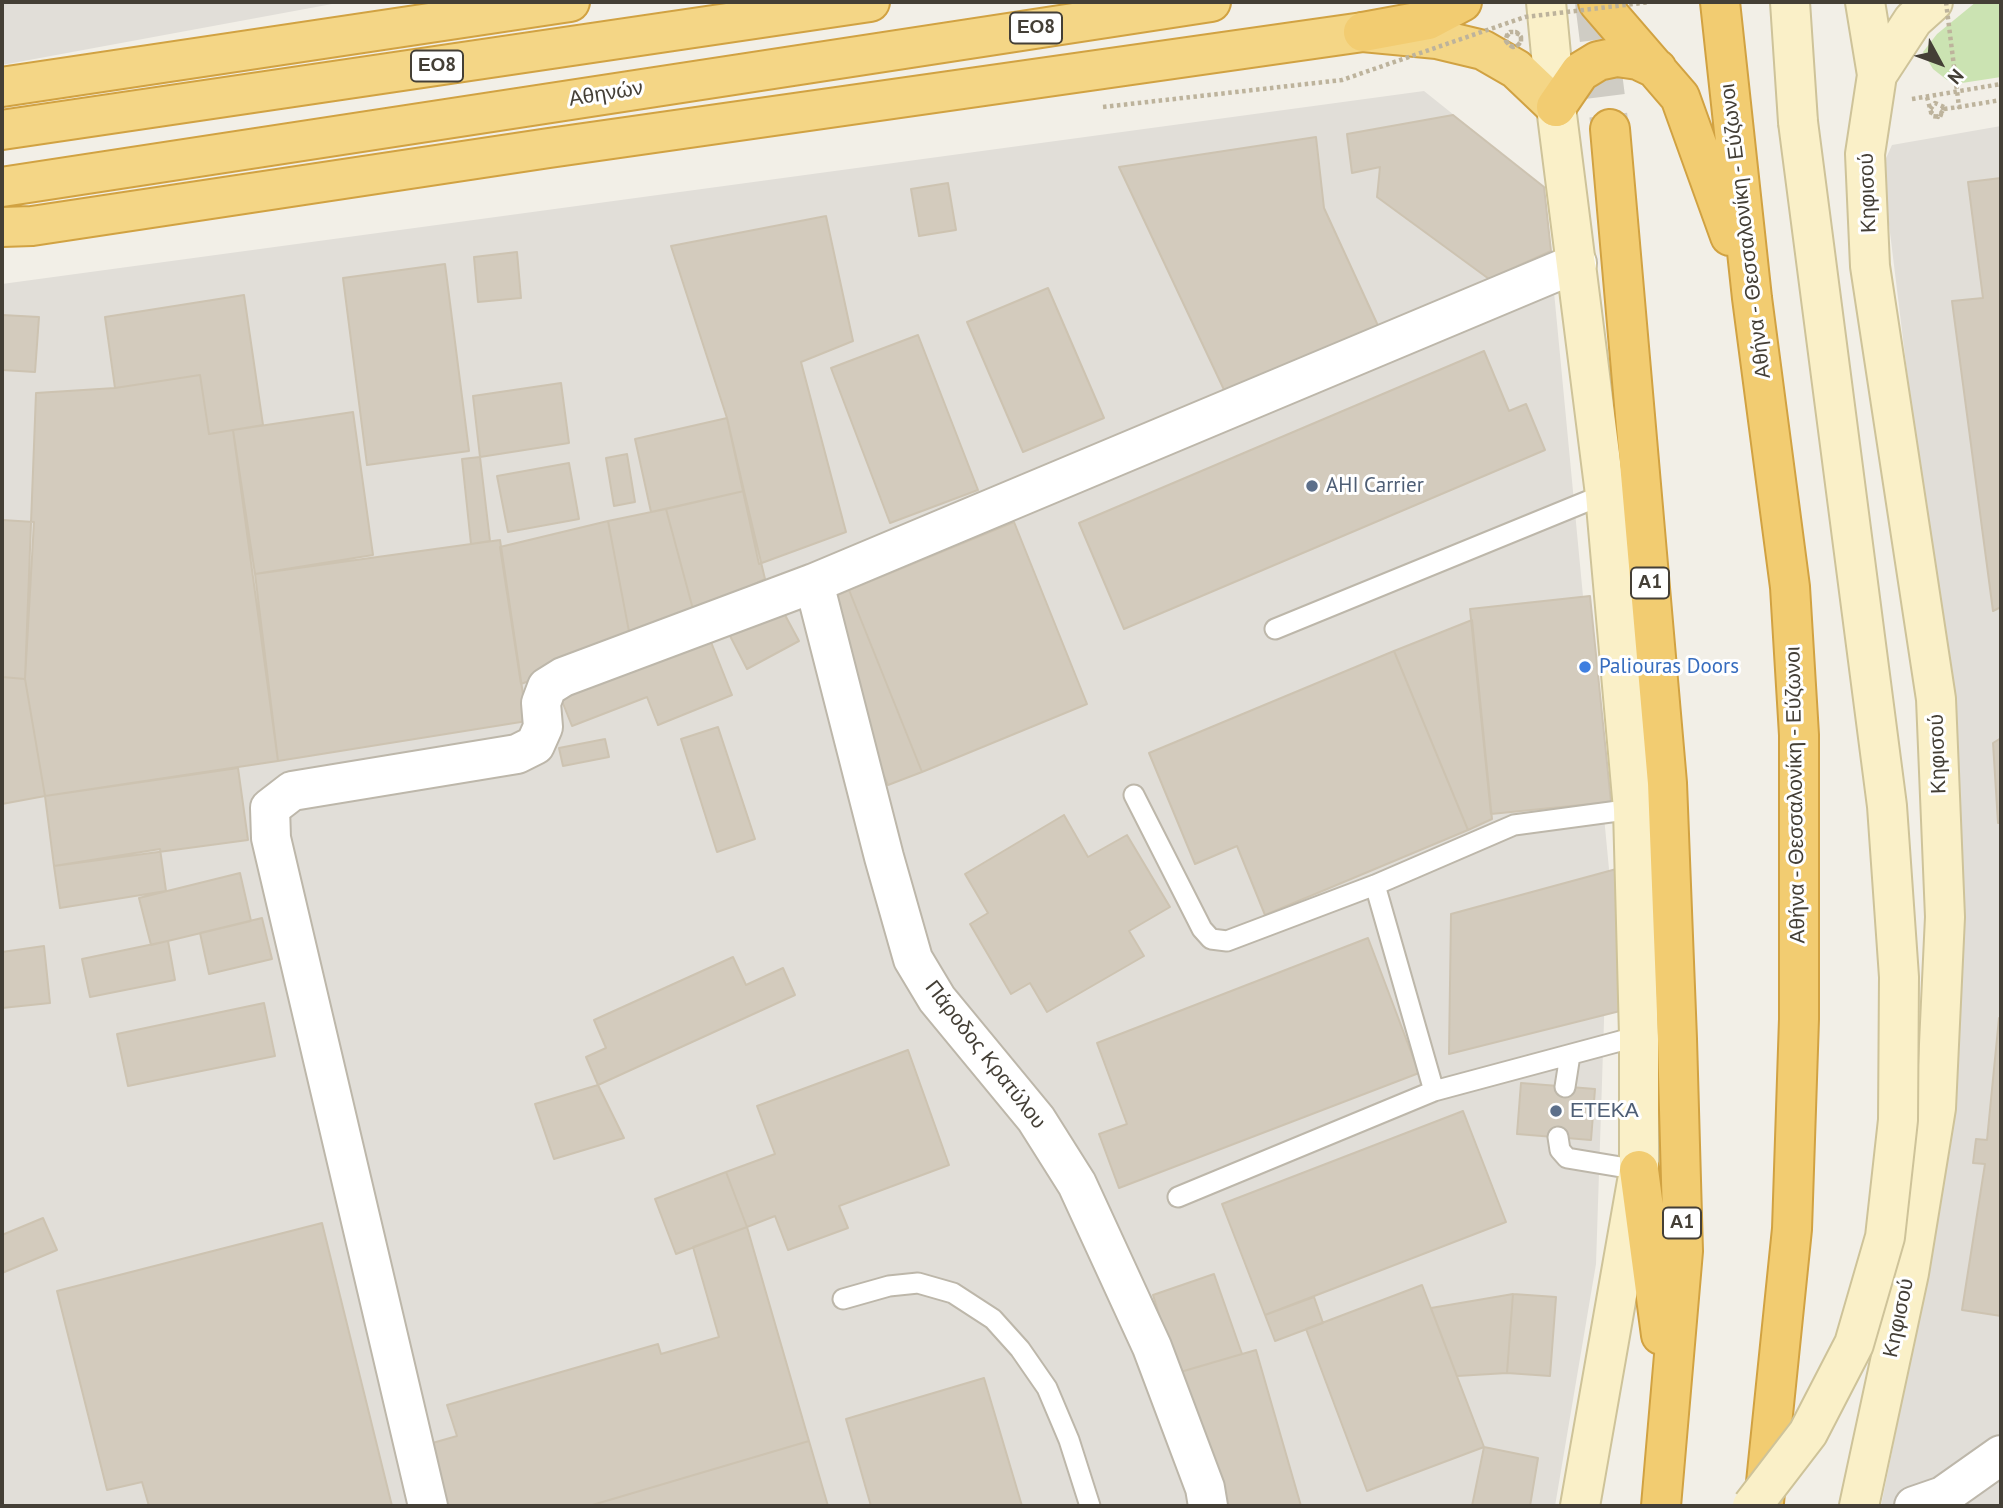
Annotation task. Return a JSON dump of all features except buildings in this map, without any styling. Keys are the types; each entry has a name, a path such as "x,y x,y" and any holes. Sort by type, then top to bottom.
{"highway":[{"path":"2,87 570,2"},
{"name":"Αθηνών","path":"2,187 1211,2"},
{"path":"2,227 32,226 563,146 1363,32 1428,20 1462,2"},
{"path":"1598,2 1672,84 1686,111 1752,298"},
{"name":"Αθήνα - Θεσσαλονίκη - Εύζωνοι","path":"1720,2 1752,298 1790,587 1800,735 1799,1019 1792,1229 1763,1506"},
{"name":"ΕΟ8","path":"2,130 862,3"},
{"path":"1363,32 1437,39 1483,50 1516,69 1556,107 1566,88 1580,72 1598,61 1617,57 1639,60 1657,69"},
{"name":"Α1","path":"1610,129 1667,783 1682,1251 1661,1506"},
{"path":"1639,1170 1670,1406"}],"main road":[{"path":"1546,2 1556,107 1605,494 1633,809 1639,1036 1639,1170 1580,1506"},
{"path":"1752,1506 1808,1433 1854,1344 1885,1237 1898,1120 1899,977 1887,806 1798,122 1790,2"},
{"name":"Κηφισού","path":"1858,1506 1909,1273 1936,1108 1945,917 1936,698 1870,266 1865,154 1877,75 1865,2"},
{"path":"1877,75 1913,20 1933,2"}],"street":[{"path":"428,1506 271,838 270,807 292,791 517,754 535,745 543,727 541,703 547,687 563,677 814,583 1577,262"},
{"name":"Πάροδος Κρατύλου","path":"814,583 913,959 937,999 1036,1119 1077,1184 1152,1347 1205,1488 1208,1506"},
{"path":"1914,1506 1943,1496 2001,1455"}],"lane":[{"path":"1275,629 1605,494"},
{"path":"1134,795 1202,929 1211,939 1227,941 1375,885 1514,825 1633,809"},
{"path":"1375,885 1434,1091"},
{"path":"1178,1197 1434,1091 1639,1036"},
{"path":"1565,1087 1570,1055"},
{"path":"1558,1137 1560,1150 1567,1158 1639,1170"},
{"path":"843,1299 889,1286 919,1283 953,1293 993,1320 1020,1349 1048,1388 1069,1440 1090,1506"}],"path":[{"path":"1103,107 1342,80 1525,17 1650,2"},
{"path":"1946,2 1959,107"},
{"path":"1510,33 1506,37 1506,41 1508,44 1511,46 1515,47 1518,45 1521,42 1521,39 1520,35 1514,32 1510,32 1507,35 1506,39 1507,42 1509,45 1513,47 1517,46 1519,44 1521,41 1521,37 1519,34 1516,32 1510,33"},
{"path":"2001,84 1927,97 1929,110 1930,113 1932,116 1936,117 1940,117 1943,114 1944,111 1944,107 1935,103 1930,107 1929,111 1931,115 1934,117 1938,117 1941,116 1944,113 1944,109 1959,107 2001,100"}],"shaded area":[{"path":"2,2 343,2 2,65"},
{"path":"1424,91 1544,187 1609,869 1596,1264 1555,1506 2,1506 2,284"},
{"path":"2001,126 2001,1506 1881,1506 1918,1322 1958,789 1882,167 1892,145"}],"green space":[{"path":"1976,2 2001,2 2001,77 1962,83 1947,80 1933,69 1923,52 1937,34"}],"tunnel":[{"path":"1594,2 1610,129"}],"place":[{"name":"AHI Carrier","path":"1312,486"},
{"name":"Paliouras Doors","path":"1585,667"},
{"name":"ΕΤΕΚΑ","path":"1556,1111"}]}
